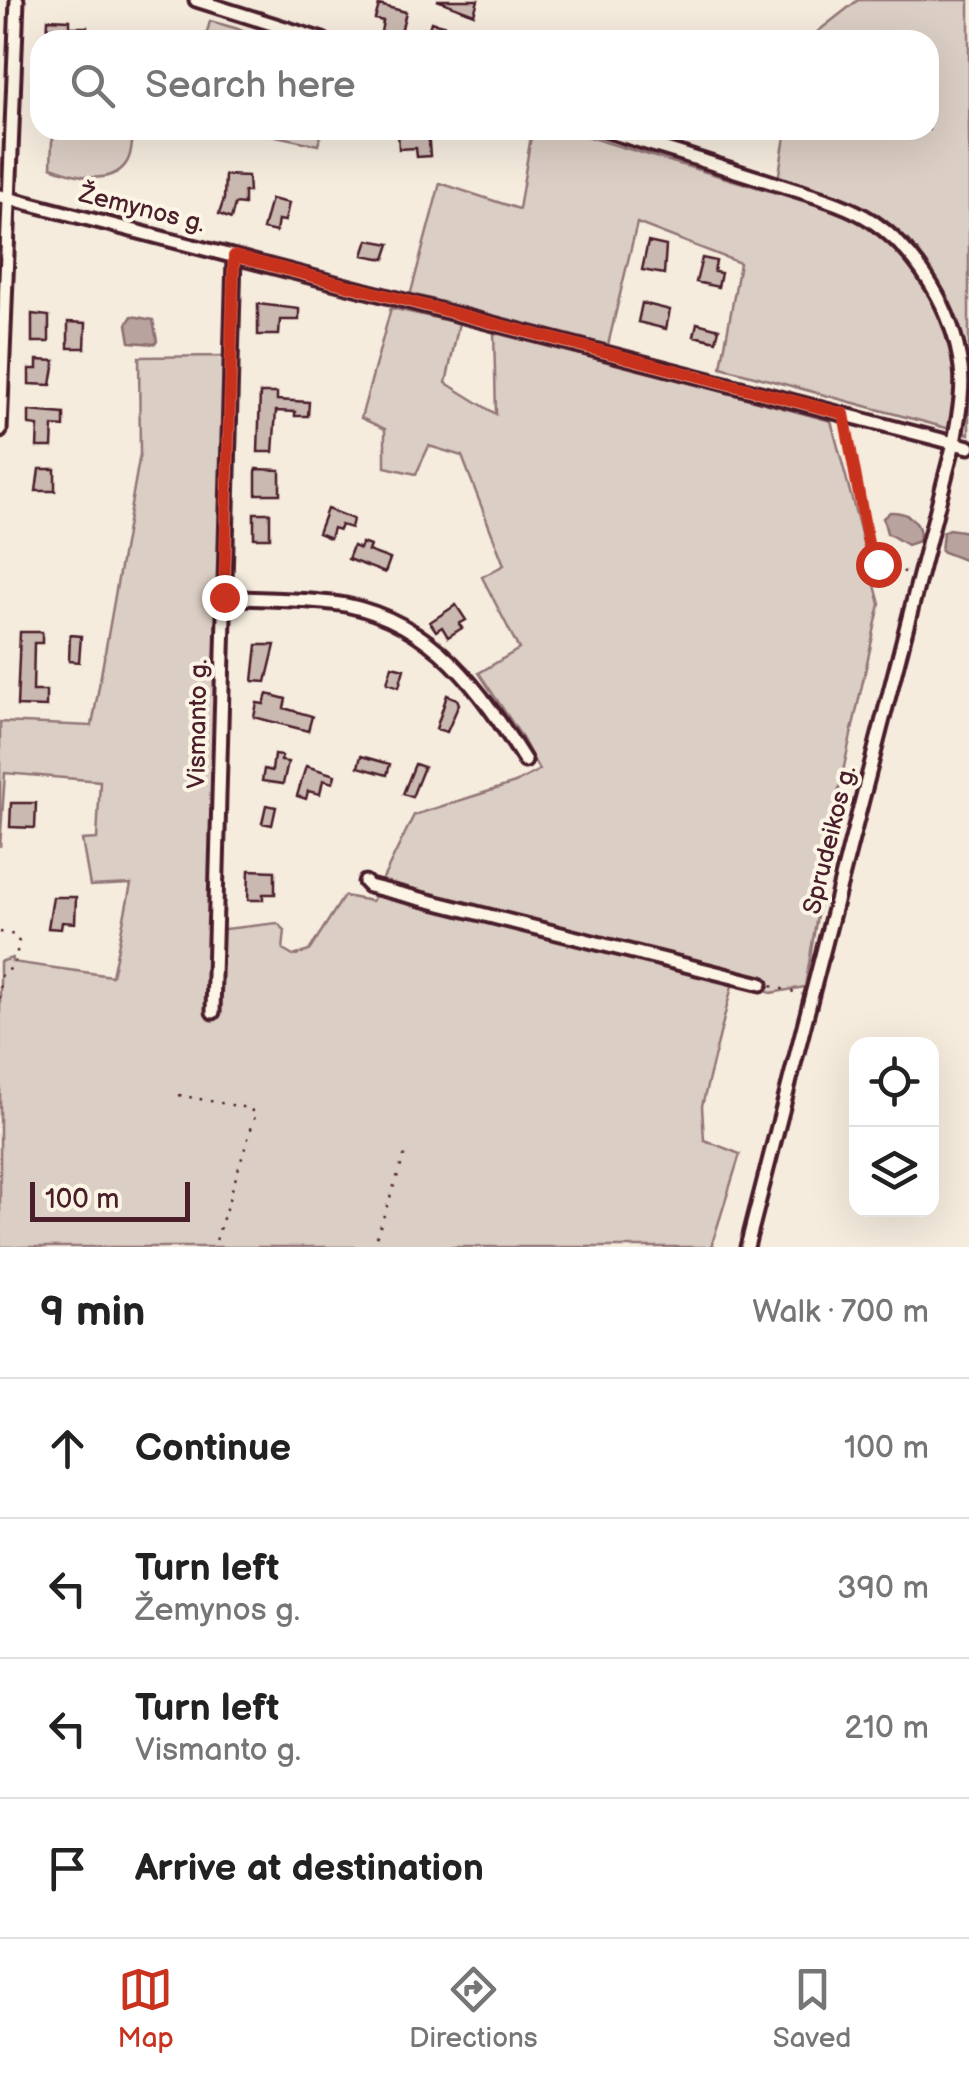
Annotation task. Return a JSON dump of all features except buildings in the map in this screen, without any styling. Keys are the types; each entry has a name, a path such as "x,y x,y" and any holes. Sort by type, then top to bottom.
{"street":[{"path":"0,431 5,198 17,0"},
{"path":"196,0 291,30"},
{"name":"Sprudeikos g.","path":"636,140 835,203 872,221 906,250 933,286 952,328 961,367 962,398 954,444 747,1247"},
{"name":"Žemynos g.","path":"5,198 969,447"},
{"name":"Vismanto g.","path":"213,1012 234,256"},
{"path":"224,597 347,606 406,627 454,664 486,699 525,761"},
{"path":"365,882 762,984"}],"path":[{"path":"844,414 872,555 887,569 920,574"},
{"path":"0,932 14,935 19,942 14,966 1,976 0,999"},
{"path":"762,984 813,997"},
{"path":"179,1095 247,1108 256,1114 214,1247"},
{"path":"373,1247 407,1148"}],"shaded area":[{"path":"858,0 969,0 969,434 721,367 740,263 637,223 608,345 410,296 440,183 519,209 530,140 598,140 776,193 784,140 939,140 939,30 820,30"},
{"path":"210,21 242,30 208,30"},
{"path":"133,140 129,159 120,170 102,177 80,176 51,167 52,141"},
{"path":"391,308 459,323 446,383 496,414 494,330 831,421 880,604 836,803 805,987 771,993 733,982 702,1106 704,1140 740,1154 712,1244 715,1247 0,1247 0,962 12,958 12,962 112,976 131,884 90,886 82,840 97,839 100,781 5,773 0,847 0,722 92,726 140,454 139,357 223,356 219,665 210,927 277,923 285,930 283,950 293,956 309,951 344,896 372,901 414,815 515,783 539,770 479,673 519,649 482,577 504,565 462,456 429,446 416,474 385,467 385,429 361,418"},
{"path":"132,316 153,320 155,344 130,342 127,324"},
{"path":"890,512 912,519 919,528 919,541 907,545 887,533 883,518"},
{"path":"943,532 969,532 969,562 941,551"}],"route":[{"path":"224,597 234,256 844,414 868,543 878,564"}]}
